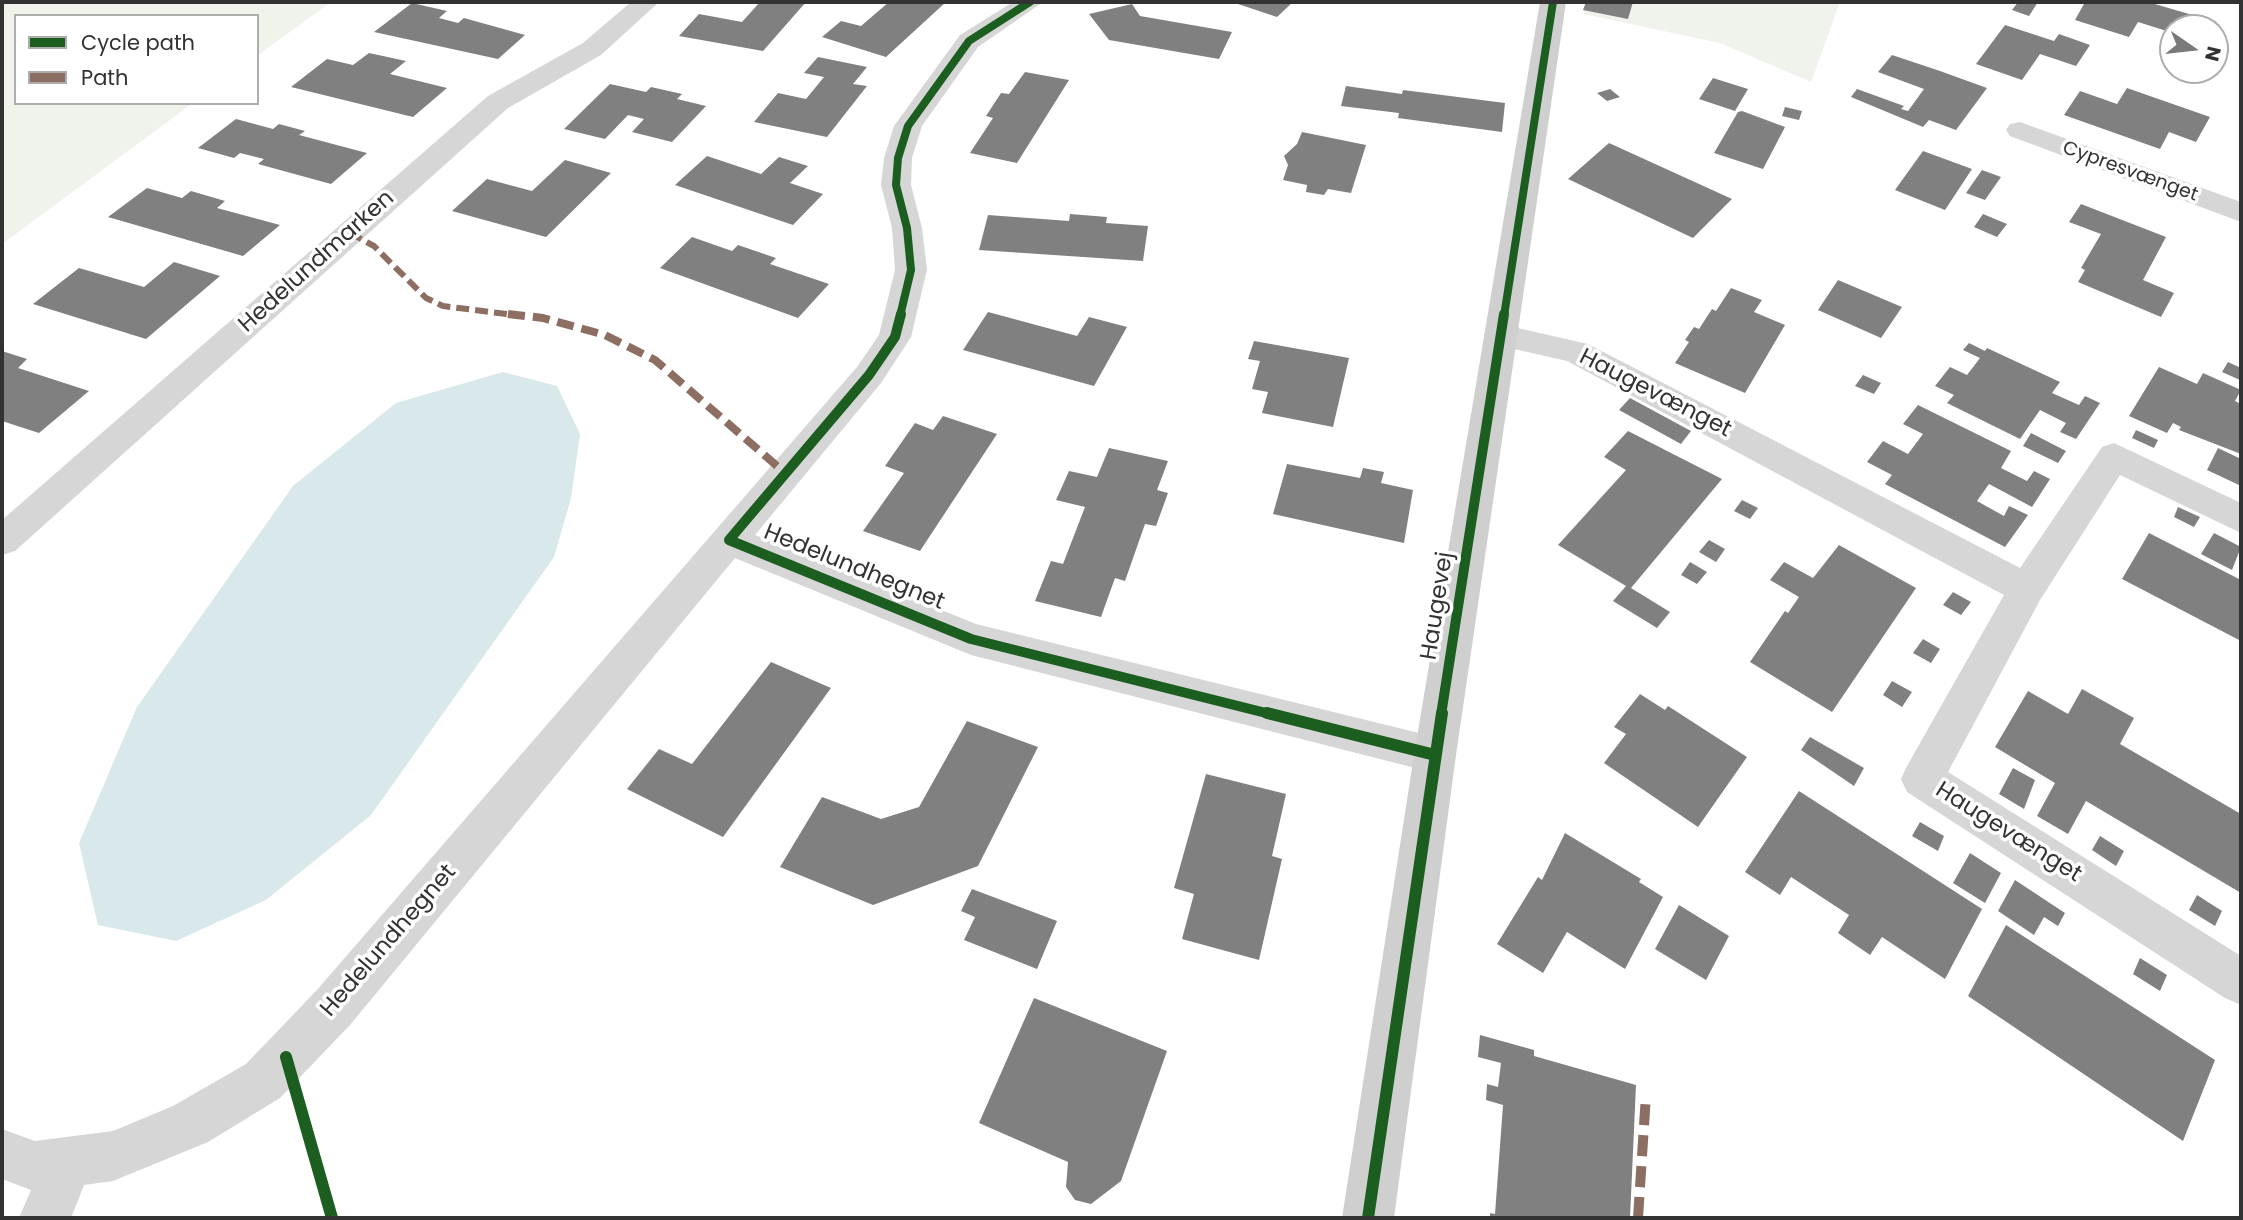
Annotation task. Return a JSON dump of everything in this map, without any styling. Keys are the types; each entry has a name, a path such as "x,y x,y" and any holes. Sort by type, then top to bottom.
{"street":[{"name":"Hedelundmarken","path":"2,541 498,102 592,49 646,2"},
{"name":"Hedelundhegnet","path":"2,1154 35,1166 113,1156 190,1124 263,1081 333,1008 869,375 895,337 911,270 907,228 896,185 898,158 908,126 969,41 1030,2"},
{"name":"Haugevej","path":"1368,1218 1435,755 1553,2"},
{"name":"Cypresvænget","path":"2020,130 2241,213"},
{"name":"Haugevænget","path":"1500,335 1577,352 2026,589"},
{"name":"Haugevænget","path":"2241,519 2113,456 2026,589 1922,779 2241,982"},
{"name":"Hedelundhegnet","path":"729,540 971,639 1435,755"},
{"path":"45,1218 69,1161"}],"shaded area":[{"path":"2,2 331,2 259,55 259,14 14,14 14,105 190,105 2,244"},
{"path":"1585,2 1840,2 1811,82 1720,43 1584,14"},
{"path":"503,372 557,386 580,434 571,498 554,557 371,815 266,900 176,941 98,925 79,843 137,707 293,486 396,403"}],"building":[{"path":"760,2 806,2 763,51 679,36 699,14 742,22"},
{"path":"889,2 946,2 886,57 822,37 841,21 861,26"},
{"path":"1232,2 1293,2 1277,17"},
{"path":"1586,2 1633,2 1628,19 1583,10"},
{"path":"2018,2 2038,2 2029,16 2012,10"},
{"path":"2085,2 2148,2 2189,14 2159,14 2159,29 2138,22 2129,37 2075,20"},
{"path":"412,3 447,11 439,18 458,23 464,18 525,35 498,59 374,32"},
{"path":"1132,4 1140,16 1232,32 1219,59 1109,40 1089,14"},
{"path":"2005,25 2054,41 2059,34 2090,45 2076,66 2040,54 2022,80 1976,64"},
{"path":"369,53 406,61 390,74 447,88 413,117 291,87 327,59 353,65"},
{"path":"1892,55 1987,88 1956,130 1929,120 1923,127 1851,97 1857,89 1904,106 1901,109 1908,111 1924,89 1878,72"},
{"path":"818,57 867,67 853,84 867,86 827,137 754,122 778,93 806,99 824,77 804,73"},
{"path":"1025,72 1069,80 1017,163 970,153 993,118 986,116 1001,93 1009,94"},
{"path":"1713,78 1748,89 1735,111 1699,99"},
{"path":"610,84 646,92 651,87 682,94 677,99 706,106 672,142 632,132 644,119 628,115 605,139 564,129"},
{"path":"1346,86 1505,103 1502,132 1398,118 1399,113 1341,106"},
{"path":"2127,88 2210,117 2196,142 2169,132 2160,149 2064,115 2080,91 2117,104"},
{"path":"1610,89 1620,97 1607,101 1597,93"},
{"path":"1785,107 1802,111 1799,120 1782,116"},
{"path":"1742,111 1785,127 1763,169 1714,153 1738,112"},
{"path":"236,119 273,129 279,124 305,131 299,135 367,153 331,184 258,164 264,159 240,153 234,158 198,148"},
{"path":"1302,132 1366,145 1351,193 1328,189 1324,195 1306,192 1307,185 1283,180 1288,165 1284,156 1297,144"},
{"path":"1609,143 1732,199 1693,238 1568,179"},
{"path":"1923,151 1972,169 1945,210 1895,190"},
{"path":"707,156 761,174 779,157 808,166 790,183 823,194 793,225 675,185"},
{"path":"565,160 611,173 546,237 452,211 487,179 532,191"},
{"path":"1982,170 2001,177 1985,200 1966,193"},
{"path":"147,188 182,198 191,191 225,201 217,208 280,225 243,256 108,217"},
{"path":"2081,204 2166,237 2143,280 2174,293 2161,317 2078,282 2085,270 2081,268 2101,234 2069,222"},
{"path":"1070,214 1107,217 1106,223 1148,226 1143,261 979,250 988,215 1069,221"},
{"path":"1983,214 2007,224 1997,237 1974,227"},
{"path":"692,237 732,251 738,245 776,258 770,264 829,284 798,318 660,268"},
{"path":"174,262 220,276 146,339 33,304 79,268 144,287"},
{"path":"1838,280 1902,307 1881,338 1818,310"},
{"path":"1731,288 1762,300 1754,312 1785,325 1745,393 1675,363 1689,342 1685,340 1694,327 1699,329 1712,309 1716,311"},
{"path":"988,312 1077,336 1089,317 1127,327 1094,386 963,350"},
{"path":"1254,341 1349,358 1333,427 1262,413 1268,392 1252,389 1260,361 1248,359"},
{"path":"1969,343 1985,351 1987,348 2060,382 2052,393 2079,405 2085,396 2100,403 2076,439 2060,432 2066,423 2040,410 2020,439 1947,403 1954,395 1935,386 1950,367 1967,375 1980,358 1963,350"},
{"path":"2,351 27,359 18,368 89,391 39,433 2,421"},
{"path":"2228,362 2241,368 2240,380 2222,372"},
{"path":"2159,367 2197,384 2203,373 2241,390 2235,401 2241,404 2241,454 2179,430 2181,427 2173,423 2167,433 2129,416"},
{"path":"1863,375 1881,383 1874,394 1855,386"},
{"path":"1630,398 1691,431 1681,444 1619,410"},
{"path":"1918,405 2011,451 2001,468 2027,481 2034,471 2050,479 2032,507 1989,484 1977,501 2004,516 2009,506 2028,515 2005,547 1885,484 1892,475 1867,462 1883,441 1908,454 1923,434 1903,424"},
{"path":"943,416 997,434 920,551 863,531 904,473 885,466 915,423 933,430"},
{"path":"2136,430 2158,440 2154,448 2132,438"},
{"path":"1628,431 1722,479 1631,588 1670,612 1657,628 1613,601 1626,586 1558,545 1626,470 1604,457"},
{"path":"2031,433 2066,451 2058,463 2023,446"},
{"path":"1109,448 1168,461 1157,490 1168,493 1156,526 1145,524 1125,581 1115,578 1101,617 1035,601 1051,561 1063,564 1085,507 1056,500 1069,471 1097,477"},
{"path":"2218,448 2241,459 2239,485 2207,470"},
{"path":"1287,464 1360,478 1363,468 1384,472 1381,483 1413,490 1404,543 1273,514"},
{"path":"1742,500 1758,508 1750,519 1734,511"},
{"path":"2178,507 2200,517 2194,527 2174,517"},
{"path":"2149,533 2241,580 2241,641 2122,579"},
{"path":"2214,533 2241,547 2232,570 2201,554"},
{"path":"1709,540 1725,549 1716,562 1699,552"},
{"path":"1839,545 1916,588 1832,712 1750,662 1785,611 1788,613 1799,597 1770,580 1784,562 1813,578"},
{"path":"1690,562 1707,572 1697,584 1681,575"},
{"path":"1953,592 1971,602 1961,615 1943,605"},
{"path":"1923,639 1940,649 1931,663 1913,653"},
{"path":"771,662 831,688 723,837 627,789 659,749 692,764"},
{"path":"1892,681 1912,692 1902,707 1883,695"},
{"path":"2082,689 2134,718 2120,744 2241,814 2241,893 2086,801 2068,834 2037,816 2055,783 1995,747 2028,691 2068,714"},
{"path":"1640,694 1665,710 1668,706 1747,757 1698,827 1604,763 1626,734 1614,727"},
{"path":"967,721 1038,747 978,866 873,905 780,867 822,797 881,819 919,807"},
{"path":"1810,737 1864,768 1854,786 1801,750"},
{"path":"2013,768 2035,780 2024,809 1999,794"},
{"path":"1206,774 1286,794 1272,856 1282,859 1259,960 1182,939 1194,894 1174,888"},
{"path":"1799,791 1982,909 1945,979 1882,937 1870,955 1838,933 1849,915 1791,877 1780,895 1745,872"},
{"path":"1920,822 1944,836 1938,851 1912,836"},
{"path":"1565,833 1641,879 1639,882 1663,897 1625,969 1567,932 1543,973 1497,944 1538,877 1542,880"},
{"path":"2100,836 2124,851 2116,866 2092,850"},
{"path":"1970,853 2001,873 1985,903 1953,883"},
{"path":"2015,880 2065,913 2058,926 2044,917 2034,935 1998,911"},
{"path":"972,889 1057,921 1037,969 964,940 975,917 961,911"},
{"path":"2197,895 2222,911 2215,926 2189,910"},
{"path":"1679,905 1729,936 1706,980 1655,949"},
{"path":"2006,925 2215,1060 2183,1141 1968,996"},
{"path":"2140,958 2167,975 2160,991 2133,974"},
{"path":"1034,998 1167,1051 1121,1181 1091,1204 1075,1200 1066,1187 1068,1162 979,1123"},
{"path":"1480,1035 1534,1050 1534,1056 1636,1085 1630,1218 1490,1218 1490,1213 1495,1214 1503,1105 1486,1100 1487,1084 1498,1087 1501,1063 1478,1057"}],"marked path":[{"path":"350,233 374,246 426,298 443,306 543,318 605,335 655,360 785,473"},
{"path":"1638,1218 1646,1095"}],"cycle path":[{"path":"1030,2 969,41 908,126 898,158 896,185 907,228 911,270 895,337 869,375 729,540 971,639 1435,755"},
{"path":"1368,1218 1435,755 1553,2"},
{"path":"286,1057 332,1218"}]}
